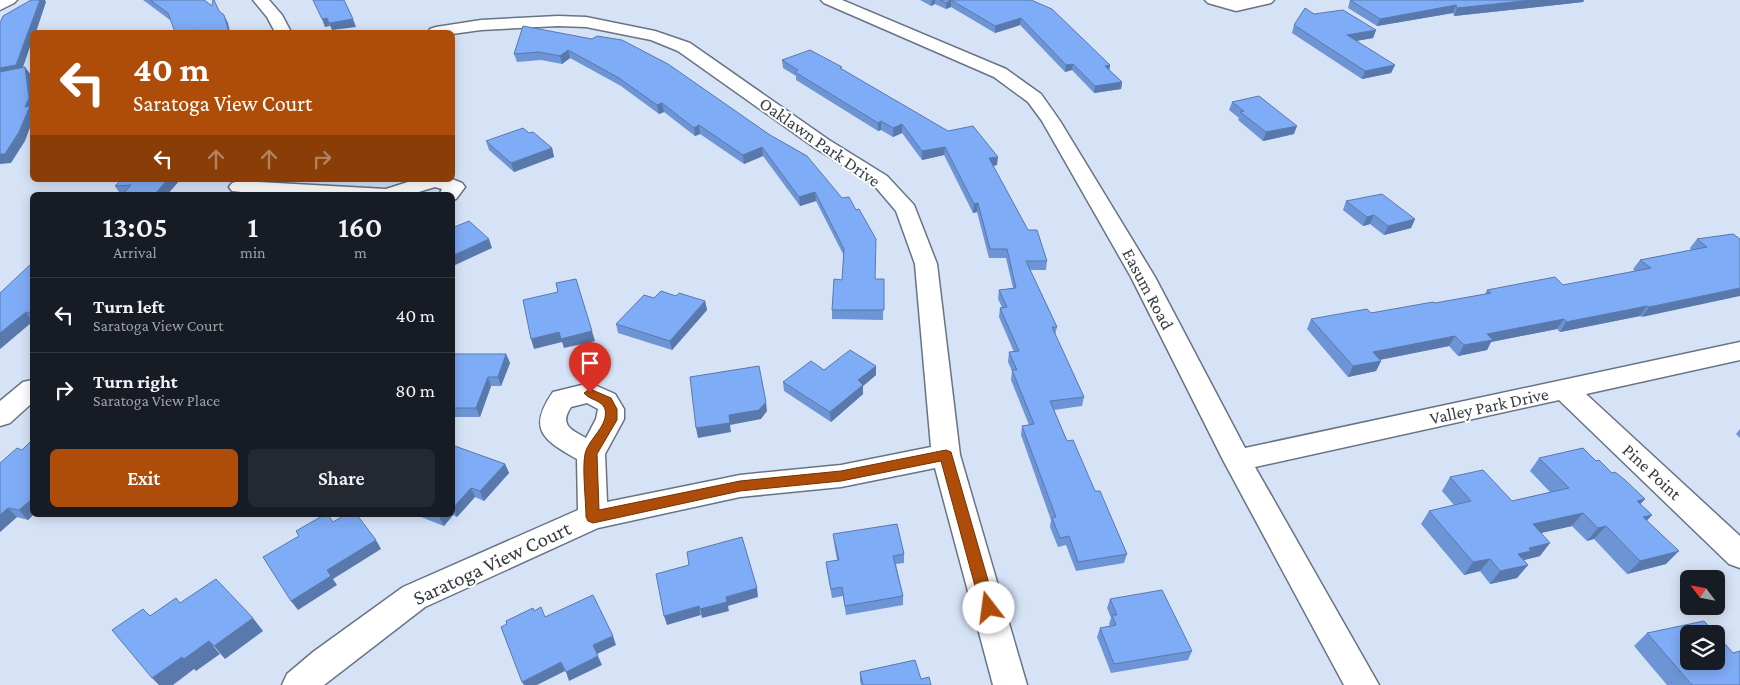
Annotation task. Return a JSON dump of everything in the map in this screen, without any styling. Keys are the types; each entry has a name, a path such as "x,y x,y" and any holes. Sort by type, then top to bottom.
{"street":[{"path":"0,5 9,0"},
{"path":"261,0 274,16 282,30"},
{"name":"Easum Road","path":"829,0 1000,73 1035,98 1051,121 1143,277 1237,460 1362,685"},
{"path":"1213,0 1236,6 1266,0"},
{"name":"Oaklawn Park Drive","path":"449,30 481,25 558,21 586,22 655,36 684,47 822,144 880,180 906,210 926,264 946,455 1010,685"},
{"path":"395,192 429,182"},
{"path":"441,182 455,187 451,192"},
{"path":"239,187 345,192"},
{"name":"Valley Park Drive","path":"1237,460 1740,351"},
{"name":"Pine Point","path":"1564,389 1740,555"},
{"path":"0,416 30,391"},
{"path":"591,454 593,517"},
{"name":"Saratoga View Court","path":"299,685 325,663 414,597 593,517 740,486 841,476 946,455"}],"building":[{"path":"31,0 40,0 16,65 0,68 0,23 3,16"},
{"path":"150,0 204,0 212,6 214,0 219,11 224,15 228,30 174,30 168,13"},
{"path":"313,0 344,0 353,19 329,23 327,18 322,19"},
{"path":"940,0 951,0 946,3"},
{"path":"951,0 1031,0 1052,9 1110,65 1105,66 1122,82 1095,86 1073,64 1066,65 1021,18 995,26"},
{"path":"1350,0 1533,0 1457,8 1456,5 1380,19"},
{"path":"1305,8 1314,14 1343,10 1376,30 1347,35 1395,65 1365,71 1294,25"},
{"path":"523,26 592,39 597,36 622,40 668,64 770,135 807,156 842,198 849,197 856,210 859,209 876,239 875,279 884,279 884,310 832,310 834,279 842,280 844,249 815,192 799,197 762,147 743,155 699,125 694,128 662,103 657,105 619,78 568,50 560,56 539,52 514,54"},
{"path":"810,50 842,67 840,68 948,131 973,126 998,157 989,158 1028,230 1037,230 1047,261 1026,261 1057,327 1052,327 1084,397 1050,401 1067,441 1073,440 1095,491 1100,491 1127,554 1078,562 1069,536 1060,538 1052,518 1056,517 1022,426 1034,424 1012,370 1017,370 1009,352 1019,351 1000,308 1007,307 999,290 1016,288 1007,249 990,249 978,203 974,204 945,147 922,151 902,124 893,128 881,121 878,123 795,72 798,70 782,60"},
{"path":"25,67 29,98 25,107 30,106 19,132 5,154 0,154 0,72"},
{"path":"1259,96 1297,126 1266,132 1240,112 1244,111 1232,102"},
{"path":"523,128 529,133 533,132 552,148 511,163 486,141"},
{"path":"119,182 165,182 157,192 125,192 131,185 115,186"},
{"path":"1382,194 1415,219 1388,226 1374,215 1367,217 1346,201"},
{"path":"469,221 489,239 455,255 455,227"},
{"path":"1733,234 1740,239 1740,288 1649,307 1566,322 1564,319 1487,334 1493,340 1464,345 1455,336 1373,352 1381,361 1353,366 1311,319 1367,309 1371,313 1435,303 1491,293 1487,290 1555,277 1563,285 1651,268 1640,260 1707,247 1697,239"},
{"path":"30,265 30,313 26,312 0,333 0,293"},
{"path":"576,279 592,331 561,339 559,332 531,339 523,300 558,292 556,283"},
{"path":"661,291 676,296 679,293 705,301 670,341 616,324 644,295 654,298"},
{"path":"850,350 876,366 858,380 863,385 830,412 783,382 811,361 824,370"},
{"path":"455,354 506,354 498,377 488,377 476,408 455,408"},
{"path":"759,366 766,402 759,410 729,415 730,423 696,428 690,377"},
{"path":"30,442 30,501 19,510 8,508 0,515 0,463 17,448 22,450"},
{"path":"455,446 505,464 480,491 471,488 455,506"},
{"path":"1583,448 1596,461 1599,460 1612,473 1615,472 1625,480 1645,499 1637,501 1652,515 1643,517 1679,551 1640,561 1606,526 1598,528 1583,513 1533,524 1550,543 1529,548 1531,551 1518,554 1528,565 1500,571 1490,559 1473,562 1429,511 1471,501 1450,477 1483,470 1512,501 1569,488 1539,458"},
{"path":"320,517 329,517 333,522 342,517 359,517 376,540 327,570 331,576 291,601 263,557 299,536 296,531"},
{"path":"897,524 904,554 893,556 903,596 845,606 842,587 831,589 826,562 839,560 833,534"},
{"path":"742,537 757,588 726,597 727,602 700,609 699,606 664,616 656,574 689,565 687,552"},
{"path":"216,579 253,618 214,646 209,641 152,678 112,630 143,609 150,616 176,598 180,603"},
{"path":"1162,590 1192,651 1114,664 1100,628 1116,625 1112,615 1117,615 1110,599"},
{"path":"593,595 613,636 593,645 598,656 566,672 561,662 522,682 501,627 507,624 506,621 533,608 534,611 541,607 545,617"},
{"path":"1704,621 1708,625 1685,625"},
{"path":"1680,626 1680,670 1725,670 1725,644 1733,653 1740,651 1740,685 1692,685 1647,633"},
{"path":"915,660 921,679 929,677 931,685 863,685 860,672"}],"route":[{"path":"590,393 606,401 611,409 610,420 591,454 593,517 740,486 841,476 946,455 989,608"}]}
